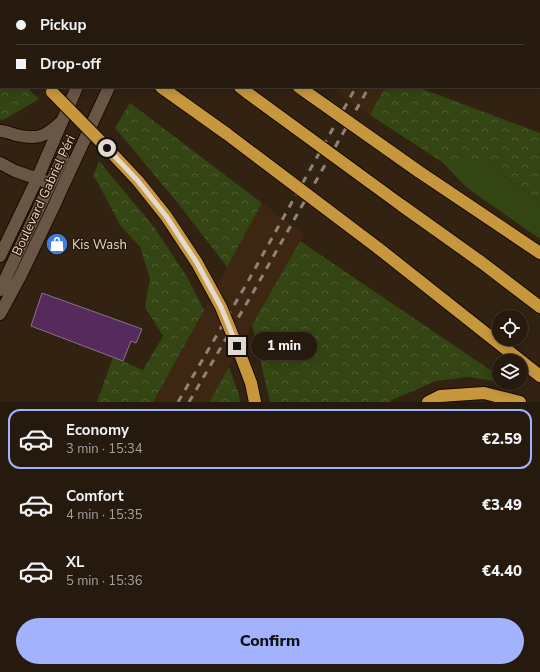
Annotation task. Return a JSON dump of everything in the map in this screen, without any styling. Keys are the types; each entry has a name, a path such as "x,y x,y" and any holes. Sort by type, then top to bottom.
{"highway":[{"path":"300,88 418,171 540,253"},
{"path":"165,89 378,248 540,376"},
{"path":"50,90 138,181 166,216 197,263 221,307 251,383 256,402"},
{"path":"245,91 481,262 540,307"},
{"path":"428,402 440,396 484,393 520,402"}],"main road":[{"name":"Boulevard Gabriel Péri","path":"0,256 37,179 77,88"},
{"name":"Boulevard Gabriel Péri","path":"0,314 21,275 54,206 57,184 68,160 108,88"},
{"path":"0,131 30,137 42,136 51,131 62,121"},
{"path":"30,137 49,152 68,160"},
{"path":"0,163 15,171 57,184 0,290"}],"shaded area":[{"path":"339,88 384,88 370,115 337,92"},
{"path":"262,203 304,234 209,402 153,402"}],"green space":[{"path":"0,88 28,88 39,99 5,119 0,120"},
{"path":"384,88 420,88 540,133 540,202 485,162 442,162 370,115"},
{"path":"130,103 262,203 227,267 177,202 115,128"},
{"path":"99,161 154,227 187,277 204,310 153,402 97,402 113,357 143,370 163,336 145,307 150,279 140,247 120,225 97,181 93,177"},
{"path":"442,162 485,162 540,202 540,239 467,188"},
{"path":"300,241 492,371 492,381 468,377 436,381 390,402 270,402 252,325"},
{"path":"229,367 240,402 209,402"}],"building":[{"path":"42,293 142,329 136,343 131,341 123,361 31,326"}],"railway":[{"path":"178,402 247,283 355,88"},
{"path":"189,402 255,289 368,88"}],"place":[{"name":"Kis Wash","path":"57,244"}],"route":[{"path":"107,148 138,181 166,216 197,263 221,307 237,346"}]}
